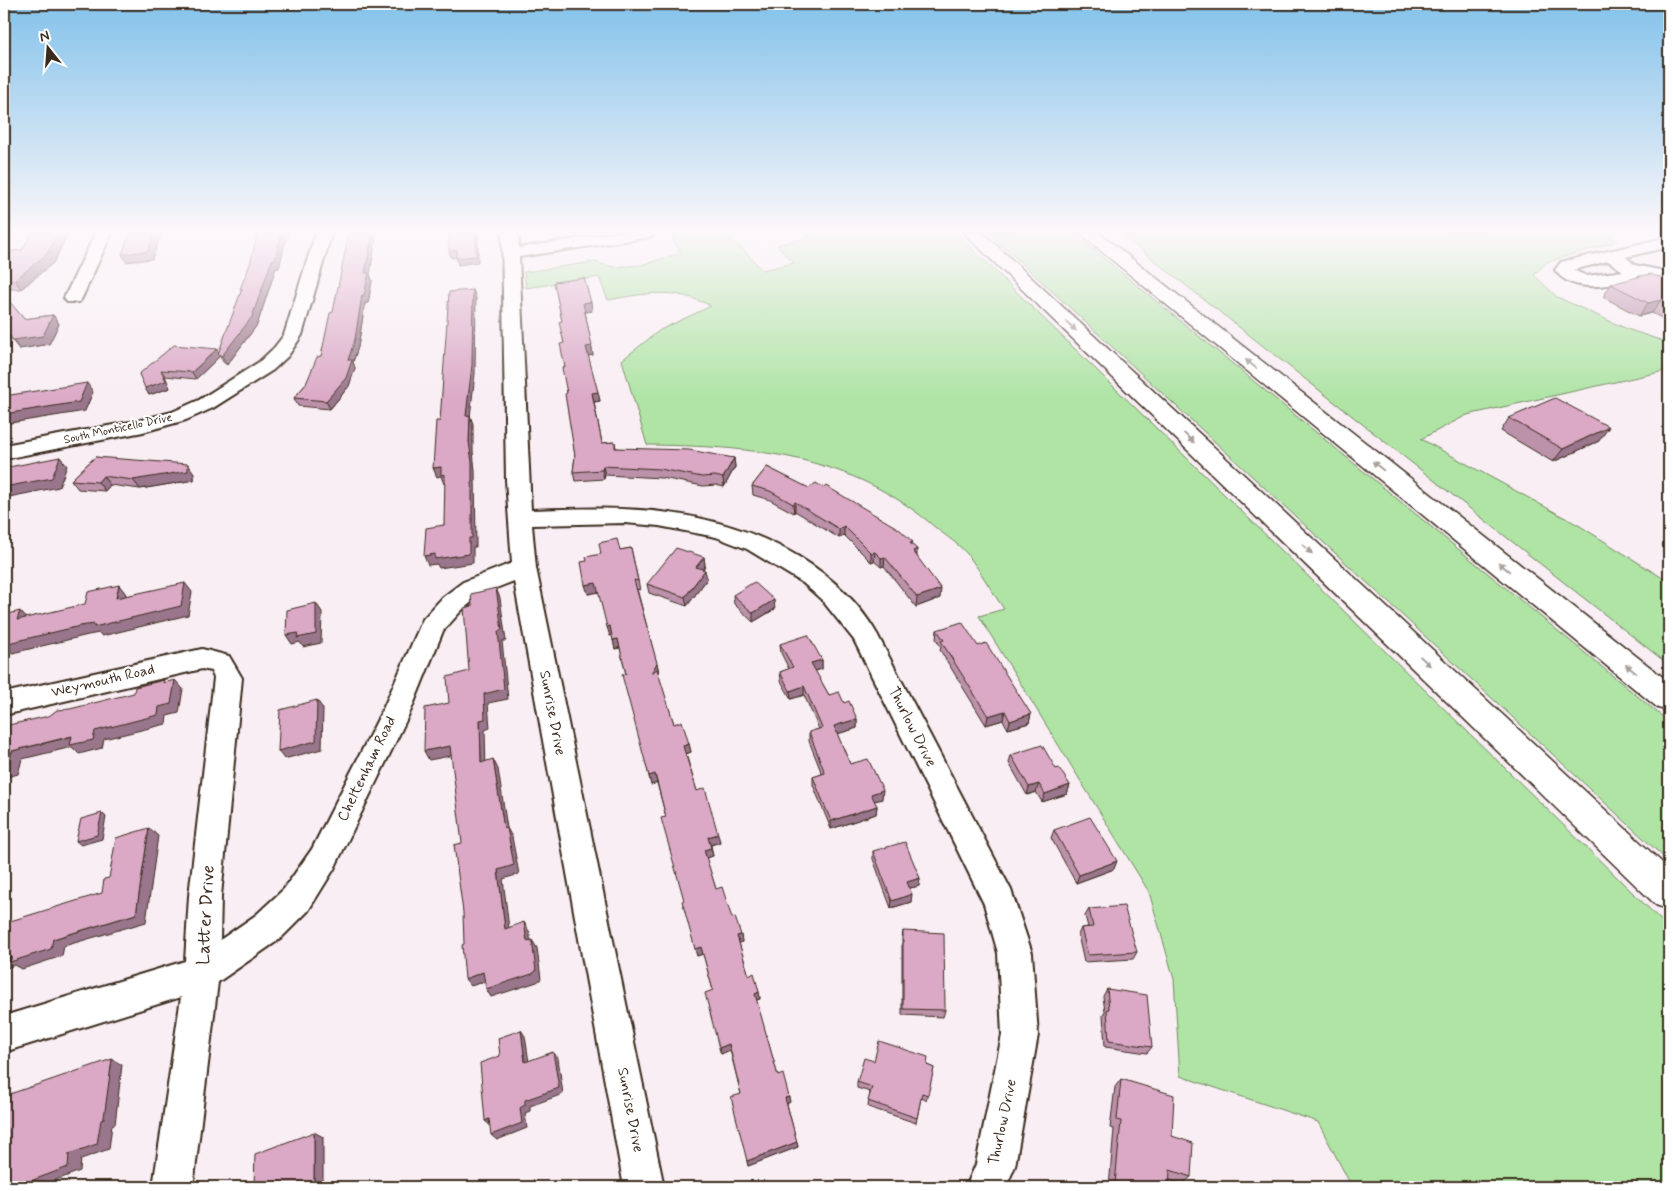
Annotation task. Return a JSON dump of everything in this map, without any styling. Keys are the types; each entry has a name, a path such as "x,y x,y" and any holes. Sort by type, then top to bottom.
{"highway":[{"path":"1031,288 1669,893"},
{"path":"1156,288 1669,699"}],"street":[{"path":"73,298 78,288"},
{"name":"South Monticello Drive","path":"4,452 143,426 179,416 206,404 266,366 281,352 293,335 307,288"},
{"name":"Sunrise Drive","path":"511,288 517,480 524,568 644,1187"},
{"name":"Thurlow Drive","path":"521,518 601,515 675,519 706,524 764,546 818,581 864,634 1000,901 1015,953 1020,1035 995,1166 986,1187"},
{"name":"Cheltenham Road","path":"4,1034 202,973 268,927 296,900 323,859 397,710 432,626 452,604 472,588 524,568"},
{"name":"Latter Drive","path":"173,1187 202,973 205,896 228,678 220,663 202,659"},
{"name":"Weymouth Road","path":"4,704 202,659"}],"green space":[{"path":"603,288 1012,288 1669,928 1669,1187 1352,1187 1318,1122 1180,1076 1174,979 1149,892 979,616 1004,609 968,555 953,541 904,504 870,484 836,470 763,452 725,448 647,445 622,360 660,330 711,306 684,296 660,293 608,300"},
{"path":"1048,288 1140,288 1669,722 1669,862"},
{"path":"1189,288 1547,288 1557,297 1627,329 1669,343 1669,370 1467,415 1421,439 1580,526 1669,582 1669,665"}],"building":[{"path":"262,288 252,317 222,356 218,354 242,289 240,289"},
{"path":"338,288 366,288 364,295 362,295 355,339 348,360 352,360 346,378 326,401 294,398 306,384 317,357 321,356 330,313 333,312"},
{"path":"555,288 587,288 591,302 583,303 592,346 586,347 598,392 592,393 602,443 615,442 615,448 689,450 734,458 723,478 715,476 702,477 660,469 603,466 602,470 573,472 575,456 562,368 565,367 560,344 564,343 559,322 562,321"},
{"path":"1618,288 1669,288 1669,304 1661,300 1648,303"},
{"path":"473,290 472,365 466,416 470,415 472,538 469,538 469,554 435,559 435,554 424,556 426,528 444,525 445,474 441,475 441,467 433,468 436,421 440,421 449,292"},
{"path":"4,295 24,319 53,315 43,336 13,340 4,329"},
{"path":"174,345 217,349 192,372 161,370 166,381 145,388 139,374"},
{"path":"87,383 79,402 4,414 4,396"},
{"path":"1555,398 1609,427 1563,449 1509,418"},
{"path":"60,457 52,478 4,487 4,468"},
{"path":"95,457 188,464 188,471 133,480 103,476 98,482 71,480"},
{"path":"767,467 809,488 816,483 824,488 826,486 899,529 913,542 910,543 917,549 913,551 941,589 917,597 885,557 881,558 875,552 871,553 844,526 839,529 795,502 793,504 770,491 752,486"},
{"path":"617,539 620,550 631,548 638,581 634,580 657,663 651,673 657,669 674,724 682,721 689,744 683,746 697,791 705,788 718,834 708,837 711,848 704,850 716,889 722,887 732,918 735,917 741,935 737,936 749,976 754,973 759,992 755,994 778,1076 783,1074 789,1097 785,1098 797,1142 747,1161 731,1097 741,1094 729,1044 719,1048 705,993 713,990 701,947 695,949 682,901 684,900 661,818 666,817 655,774 649,776 622,675 626,674 618,639 613,640 610,626 607,627 596,583 585,585 581,562 587,561 586,557 601,554 599,543"},
{"path":"676,548 704,557 696,567 705,570 685,597 647,584"},
{"path":"754,582 774,600 753,613 733,595"},
{"path":"185,583 181,606 94,627 94,624 80,626 4,644 4,615 20,611 17,620 85,604 88,592 119,585 116,598"},
{"path":"496,588 502,630 498,631 504,689 484,694 485,719 480,720 481,763 493,759 504,829 507,828 514,865 498,870 505,929 524,922 527,941 532,940 536,971 486,989 483,972 465,979 462,945 464,944 463,912 454,845 462,843 450,746 424,751 425,708 449,703 447,677 469,671 464,608 472,606 471,594"},
{"path":"316,603 316,634 297,638 298,633 286,635 287,610"},
{"path":"962,622 978,646 986,643 1031,714 1010,721 1005,711 988,716 941,641 944,640 937,630"},
{"path":"808,635 822,660 811,663 829,695 839,692 844,703 849,701 857,719 834,726 850,764 868,759 883,790 871,794 877,806 831,821 813,777 825,773 809,732 822,728 804,686 790,691 780,672 793,667 780,644"},
{"path":"164,680 163,683 175,680 171,704 159,707 158,715 95,731 93,740 70,745 72,736 12,751 8,766 4,767 4,726 49,716 57,710 70,709 134,693 135,687"},
{"path":"317,700 316,741 278,751 280,710"},
{"path":"1042,745 1056,769 1059,768 1070,785 1045,794 1039,784 1029,787 1011,755"},
{"path":"102,813 97,835 76,841 81,819"},
{"path":"1090,817 1117,861 1079,875 1054,830"},
{"path":"149,828 136,914 53,939 51,949 10,962 12,956 4,959 4,923 102,893 104,879 109,878 116,838"},
{"path":"905,842 920,878 907,882 912,894 892,901 873,851"},
{"path":"1124,906 1137,952 1088,955 1081,928 1093,927 1089,909"},
{"path":"903,931 944,933 945,1010 903,1009"},
{"path":"1107,989 1147,995 1152,1047 1109,1041"},
{"path":"521,1030 525,1062 553,1052 559,1088 525,1100 525,1105 520,1108 522,1123 491,1135 489,1119 485,1121 480,1063 500,1056 498,1038"},
{"path":"879,1041 928,1057 927,1065 934,1068 928,1095 922,1093 917,1118 868,1101 872,1087 857,1082 864,1058 874,1061"},
{"path":"112,1059 104,1118 101,1120 97,1144 69,1154 68,1167 16,1187 4,1187 4,1096"},
{"path":"1121,1079 1174,1095 1172,1136 1193,1143 1191,1177 1170,1170 1169,1187 1125,1187 1115,1184 1121,1121 1117,1120"},
{"path":"314,1132 314,1187 254,1187 255,1154"}]}
